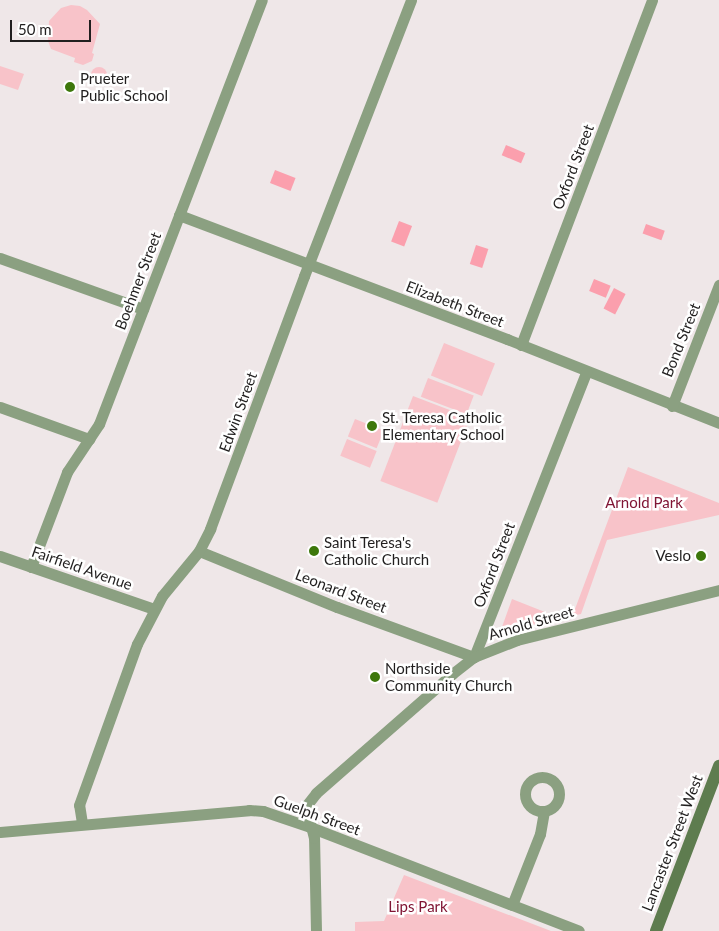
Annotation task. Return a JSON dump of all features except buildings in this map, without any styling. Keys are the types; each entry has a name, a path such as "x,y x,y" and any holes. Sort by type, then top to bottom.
{"main road":[{"name":"Lancaster Street West","path":"656,931 719,766"}],"street":[{"name":"Boehmer Street","path":"31,567 67,472 99,424 262,0"},
{"name":"Edwin Street","path":"82,823 79,805 137,644 154,609 172,582 199,551 210,529 309,264 411,0"},
{"name":"Oxford Street","path":"521,345 652,0"},
{"name":"Elizabeth Street","path":"179,215 521,345 719,424"},
{"path":"0,258 142,309"},
{"name":"Bond Street","path":"672,406 719,285"},
{"name":"Oxford Street","path":"474,657 586,372"},
{"path":"0,407 89,439"},
{"name":"Leonard Street","path":"199,551 337,607 474,657"},
{"name":"Fairfield Avenue","path":"0,556 154,609"},
{"name":"Arnold Street","path":"316,931 314,838 306,806 316,793 474,657 517,640 719,590"},
{"name":"Guelph Street","path":"0,832 82,823 249,810 263,811 310,827 579,931"},
{"path":"512,905 540,834 544,811"}],"green space":[{"path":"71,5 80,6 87,10 100,24 92,53 94,54 92,61 83,65 74,62 75,58 51,49 48,41 49,21 61,8"},
{"path":"0,66 24,74 18,90 0,84"},
{"path":"99,67 105,69 107,75 105,81 99,83 93,81 91,75 93,69"},
{"path":"444,343 495,364 482,396 431,375"},
{"path":"428,378 474,396 467,414 421,397"},
{"path":"413,396 470,418 437,503 380,481"},
{"path":"355,419 384,431 377,448 348,437"},
{"path":"347,439 377,451 370,468 340,456"},
{"name":"Arnold Park","path":"628,467 719,503 719,515 607,540 581,614 505,632 502,627 512,599 555,616 575,609"},
{"name":"Lips Park","path":"404,875 551,931 355,931 355,922 384,921"}],"shaded area":[{"path":"506,145 525,153 521,163 502,155"},
{"path":"275,170 296,178 291,191 270,183"},
{"path":"399,221 412,226 404,247 391,242"},
{"path":"646,224 665,231 661,240 643,233"},
{"path":"476,245 488,249 482,268 470,264"},
{"path":"594,279 611,286 606,298 589,291"},
{"path":"614,288 626,294 615,314 604,308"}],"place":[{"name":"Prueter Public School","path":"70,87"},
{"name":"St. Teresa Catholic Elementary School","path":"372,426"},
{"name":"Saint Teresa's Catholic Church","path":"314,551"},
{"name":"Veslo","path":"701,556"},
{"name":"Northside Community Church","path":"375,677"}]}
